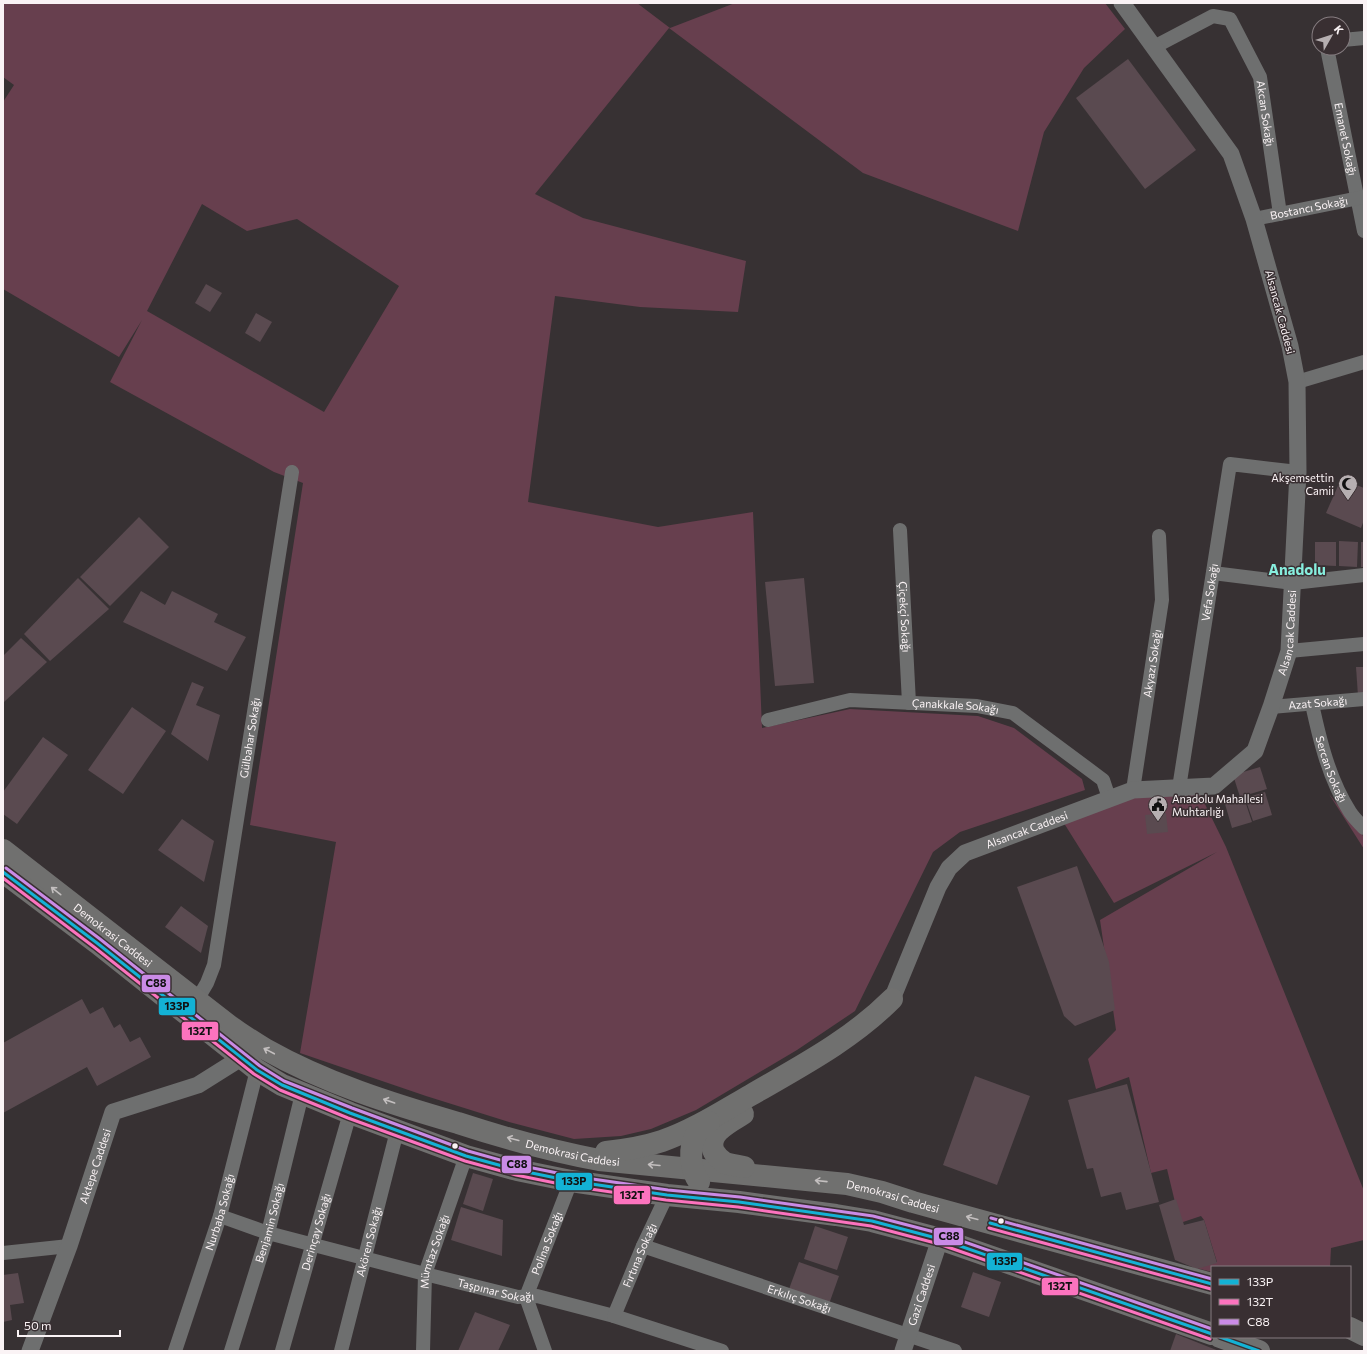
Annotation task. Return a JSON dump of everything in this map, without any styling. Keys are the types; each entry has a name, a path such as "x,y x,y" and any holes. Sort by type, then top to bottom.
{"main road":[{"name":"Demokrasi Caddesi","path":"3,850 232,1027 265,1049 308,1070 357,1090 482,1131 575,1156 599,1160 847,1184 882,1192 913,1202 1211,1284"},
{"name":"Demokrasi Caddesi","path":"3,872 97,943 249,1064 282,1085 397,1131 466,1156 517,1170 571,1181 667,1195 836,1215 872,1221 940,1239 1211,1334"},
{"path":"3,886 182,1028 191,1028 198,1024 203,1016 202,1007 197,1000"},
{"path":"575,1156 624,1150 656,1143 684,1132 838,1044 862,1027 892,999"},
{"path":"782,1177 725,1162 717,1157 713,1149 712,1142 715,1134 723,1126 734,1119 859,1044 871,1035 880,1023 892,999"},
{"path":"715,1115 697,1133 692,1142 691,1156 693,1169 698,1180 707,1192 717,1200"},
{"path":"913,1202 930,1212 937,1220 941,1230 940,1239"},
{"path":"1351,1328 1364,1335"},
{"path":"1223,1338 1259,1351"}],"street":[{"name":"Alsancak Caddesi","path":"892,999 938,887 949,868 965,853 1133,790 1214,786 1255,751 1271,708 1289,651 1298,472 1297,382 1290,346 1254,219 1231,154 1122,3"},
{"name":"Akcan Sokağı","path":"1154,47 1213,16 1230,19 1260,77 1280,214"},
{"path":"1351,39 1364,38"},
{"name":"Emanet Sokağı","path":"1329,56 1361,198 1364,231"},
{"name":"Bostancı Sokağı","path":"1254,219 1361,198"},
{"path":"1297,382 1364,362"},
{"name":"Vefa Sokağı","path":"1180,788 1230,464 1298,472"},
{"name":"Gülbahar Sokağı","path":"197,1000 207,983 214,965 292,472"},
{"name":"Çiçekçi Sokağı","path":"900,530 909,703"},
{"name":"Akyazı Sokağı","path":"1133,790 1162,600 1159,536"},
{"path":"1213,573 1293,583 1364,575"},
{"path":"1289,651 1364,644"},
{"name":"Azat Sokağı","path":"1271,708 1364,699"},
{"name":"Çanakkale Sokağı","path":"768,720 850,700 977,706 1013,713 1103,780 1109,798"},
{"name":"Sercan Sokağı","path":"1312,704 1321,744 1333,780 1350,812 1364,828"},
{"name":"Nurbaba Sokağı","path":"175,1351 220,1216 249,1064"},
{"name":"Aktepe Caddesi","path":"30,1351 69,1246 113,1112 198,1085 249,1064"},
{"name":"Benjamin Sokağı","path":"231,1351 268,1233 302,1094"},
{"name":"Derinçay Sokağı","path":"282,1351 350,1113"},
{"name":"Akören Sokağı","path":"341,1351 397,1131"},
{"name":"Mümtaz Sokağı","path":"423,1351 425,1274 466,1156"},
{"name":"Polina Sokağı","path":"526,1297 571,1181"},
{"name":"Fırtına Sokağı","path":"614,1316 643,1246 667,1195"},
{"name":"Taşpınar Sokağı","path":"220,1216 268,1233 312,1243 425,1274 518,1297 537,1296 614,1316 722,1351"},
{"name":"Gazi Caddesi","path":"906,1343 940,1239"},
{"path":"3,1253 69,1246"},
{"name":"Erkılıç Sokağı","path":"643,1246 906,1343 955,1351"},
{"path":"526,1297 545,1351"}],"shaded area":[{"path":"3,3 637,3 670,28 735,3 1105,3 1125,29 1084,68 1044,132 1018,231 863,173 669,28 535,194 583,218 746,261 738,312 640,307 555,296 528,502 658,527 753,512 762,728 850,709 978,716 1014,728 1082,779 1085,790 960,832 933,852 855,1011 797,1050 696,1110 651,1129 621,1136 574,1139 509,1122 426,1096 300,1053 336,842 250,825 303,483 274,472 110,382 142,320 119,357 3,289 3,102 14,85 3,77","holes":["202,204 247,231 297,219 399,286 324,412 147,311"]},
{"path":"1200,794 1226,847 1364,1191 1364,1240 1331,1248 1330,1266 1211,1266 1211,1272 1192,1267 1217,1262 1204,1220 1201,1216 1180,1223 1167,1169 1151,1173 1129,1077 1096,1089 1088,1059 1116,1030 1100,920 1217,852 1114,903 1062,820 1136,797"},
{"path":"1329,794 1364,837 1364,849"}],"building":[{"path":"1128,59 1196,150 1145,189 1076,98"},
{"path":"206,284 222,293 210,312 195,303"},
{"path":"256,313 272,322 260,342 245,333"},
{"name":"Akşemsettin Camii","path":"1341,479 1364,488 1364,520 1361,528 1326,513"},
{"path":"139,517 169,547 110,606 80,577"},
{"path":"1339,541 1358,542 1357,567 1339,566"},
{"path":"1315,542 1336,542 1336,566 1315,565"},
{"path":"1361,542 1364,542 1364,567 1361,567"},
{"path":"78,578 109,609 50,661 24,634"},
{"path":"804,578 814,683 775,686 765,582"},
{"path":"141,591 165,605 172,591 218,614 214,622 246,637 227,671 123,622"},
{"path":"21,638 47,662 4,702 3,656"},
{"path":"1356,667 1364,667 1364,696 1358,696"},
{"path":"192,682 204,687 196,705 220,715 208,761 171,734"},
{"path":"132,707 166,731 123,794 88,770"},
{"path":"43,737 68,755 17,824 3,814 3,792"},
{"path":"1260,767 1267,789 1240,797 1233,775"},
{"path":"1265,792 1272,815 1253,821 1245,798"},
{"path":"1244,798 1252,822 1232,828 1225,804"},
{"path":"1166,813 1168,832 1147,834 1145,815"},
{"path":"182,819 214,841 204,882 158,850"},
{"path":"1077,866 1109,962 1115,1010 1075,1026 1064,1016 1017,887"},
{"path":"181,906 208,926 201,953 165,927"},
{"path":"82,999 90,1014 103,1007 114,1028 120,1024 130,1042 140,1037 151,1057 97,1086 87,1067 3,1113 3,1043"},
{"path":"975,1076 1030,1096 997,1185 943,1165"},
{"path":"1127,1084 1159,1202 1126,1210 1121,1192 1101,1197 1093,1168 1087,1169 1068,1100"},
{"path":"473,1173 493,1179 483,1211 463,1204"},
{"path":"1176,1199 1184,1225 1204,1220 1217,1263 1197,1269 1175,1260 1159,1205"},
{"path":"461,1207 503,1220 502,1256 451,1240"},
{"path":"815,1226 848,1237 837,1270 804,1259"},
{"path":"799,1262 839,1276 829,1304 789,1289"},
{"path":"973,1272 1001,1282 989,1317 961,1307"},
{"path":"18,1273 24,1303 10,1305 12,1320 3,1322 3,1275"},
{"path":"475,1312 510,1325 498,1351 458,1351"},
{"path":"1176,1334 1219,1351 1170,1351"}],"transit line":[{"name":"C88","path":"6,868 100,939 260,1066 284,1081 352,1108 468,1151 518,1165 572,1176 668,1190 740,1197 873,1216 942,1234 1211,1329"},
{"name":"133P","path":"3,872 97,943 257,1070 282,1085 350,1113 466,1156 517,1170 571,1181 667,1195 739,1202 872,1221 940,1239 1211,1334"},
{"name":"132T","path":"3,878 94,947 254,1074 280,1090 348,1118 465,1161 516,1175 570,1186 666,1200 738,1207 871,1226 939,1244 1210,1339"},
{"name":"C88","path":"991,1218 1211,1279"},
{"name":"133P","path":"990,1223 1211,1284"},
{"name":"132T","path":"989,1228 1211,1289"},
{"name":"133P","path":"1223,1338 1259,1351"}],"place":[{"name":"Akşemsettin Camii","path":"1348,501"},
{"name":"Anadolu Mahallesi Muhtarlığı","path":"1158,822"}],"district":[{"name":"Anadolu","path":"1297,570"}]}
